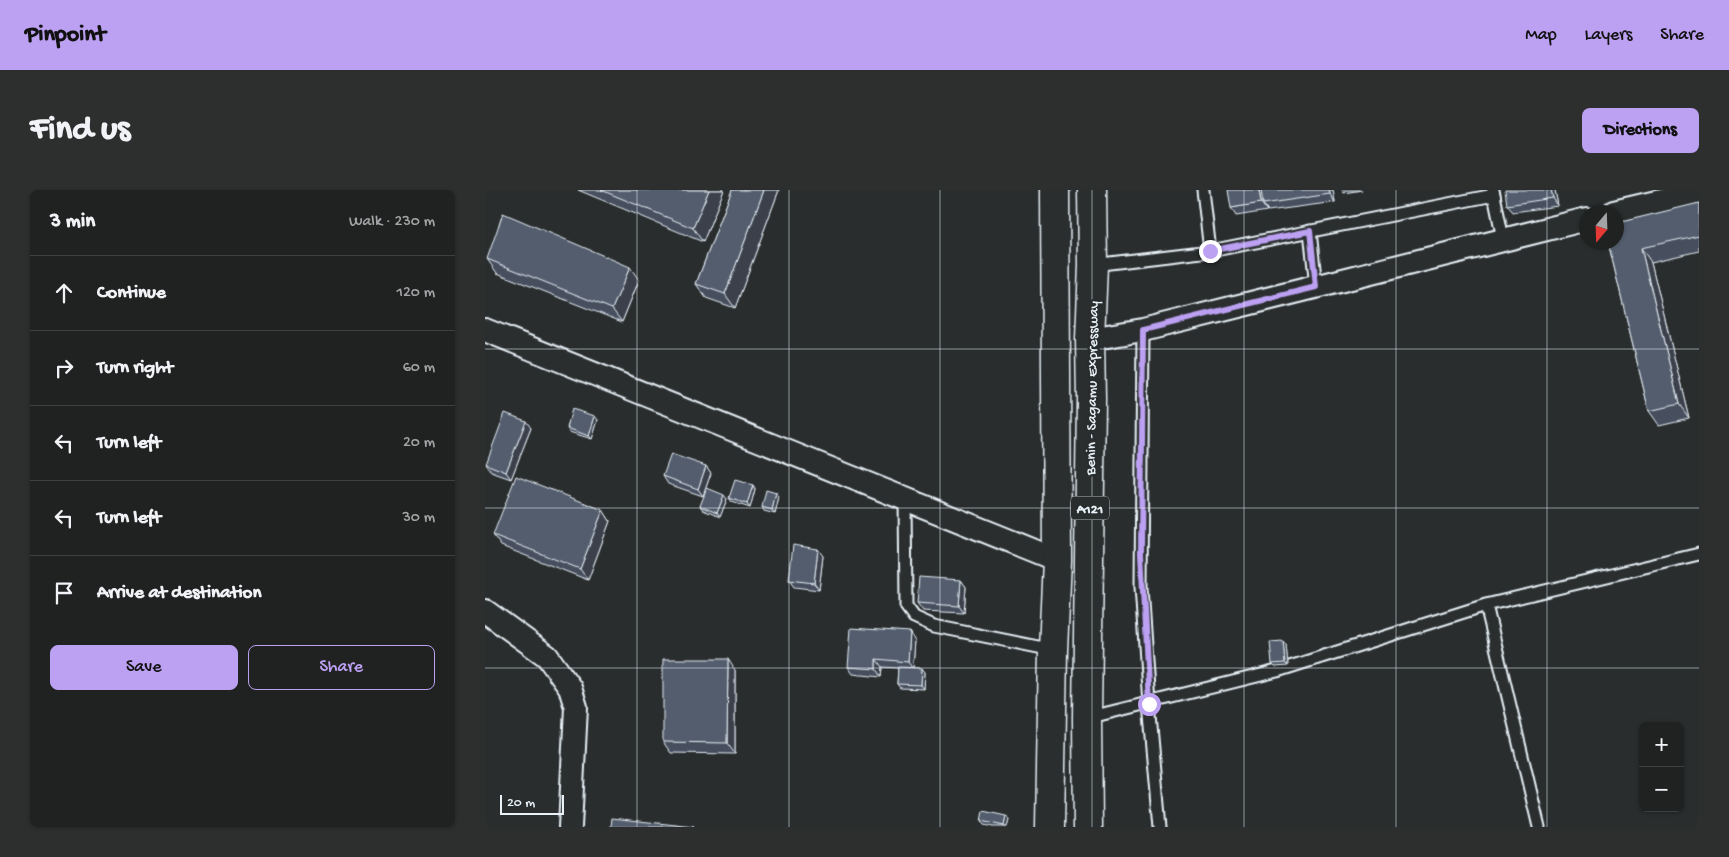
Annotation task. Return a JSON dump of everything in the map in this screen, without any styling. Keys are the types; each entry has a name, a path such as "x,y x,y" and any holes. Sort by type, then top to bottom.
{"highway":[{"name":"A121","path":"1050,827 1053,650 1057,560 1055,190"},
{"name":"Benin - Sagamu Expressway","path":"1088,827 1087,718 1090,339 1093,265 1092,190"}],"street":[{"path":"1624,210 1699,192"},
{"path":"1090,339 1143,330 1579,221"},
{"path":"485,330 1057,560"},
{"path":"485,612 547,656 570,688 576,707 570,827"}],"lane":[{"path":"1203,190 1210,251"},
{"path":"1093,265 1210,251 1494,192 1503,239"},
{"path":"1310,231 1316,287"},
{"path":"1143,330 1141,553 1149,704 1160,827"},
{"path":"905,499 906,606 914,617 934,626 1053,650"},
{"path":"1087,718 1277,671 1486,606 1699,554"},
{"path":"1486,606 1539,827"}],"building":[{"path":"601,190 709,190 693,228"},
{"path":"732,190 764,190 725,294 696,284"},
{"path":"1228,190 1259,190 1261,203 1231,208"},
{"path":"1261,190 1329,190 1330,194 1263,204"},
{"path":"1505,190 1551,190 1553,198 1507,205"},
{"path":"1699,203 1699,235 1641,248 1679,404 1649,411 1610,250 1624,250 1624,221"},
{"path":"503,213 630,267 612,309 487,259"},
{"path":"572,409 595,416 589,436 567,428"},
{"path":"505,413 526,421 506,472 486,464"},
{"path":"671,454 706,466 698,489 663,476"},
{"path":"516,476 603,510 580,569 493,535"},
{"path":"735,480 753,485 747,504 729,498"},
{"path":"707,488 724,495 717,513 700,506"},
{"path":"766,490 776,493 772,510 762,507"},
{"path":"793,545 818,549 814,583 789,580"},
{"path":"919,577 961,580 959,606 917,603"},
{"path":"851,628 910,632 908,662 876,659 876,669 848,667"},
{"path":"1283,641 1285,663 1272,664 1270,642"},
{"path":"663,659 728,659 727,743 663,742"},
{"path":"898,667 922,668 921,685 897,684"},
{"path":"983,811 1006,816 1004,826 981,821"},
{"path":"612,818 694,827 611,827"}],"route":[{"path":"1149,704 1141,587 1143,330 1316,287 1310,231 1210,251"}]}
